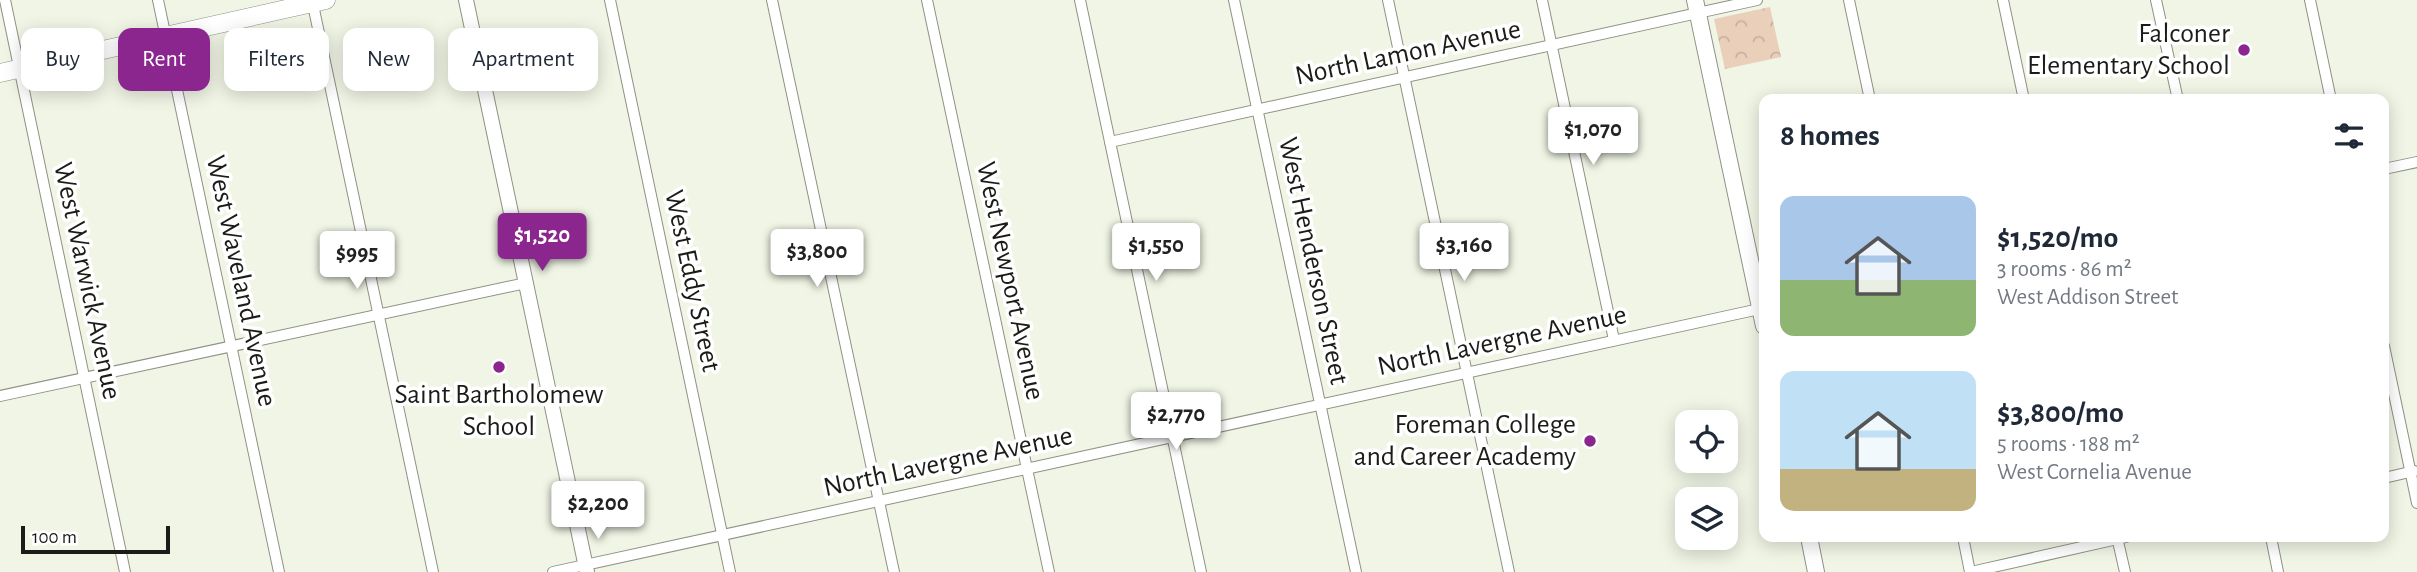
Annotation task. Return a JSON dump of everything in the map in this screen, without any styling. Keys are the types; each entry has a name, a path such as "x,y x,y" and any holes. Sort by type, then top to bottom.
{"main road":[{"path":"201,28 317,1"},
{"path":"1696,7 1759,294"},
{"path":"0,72 118,46"},
{"path":"1810,542 1816,572"}],"street":[{"name":"West Warwick Avenue","path":"5,0 125,572"},
{"name":"West Waveland Avenue","path":"158,0 164,28"},
{"path":"466,0 586,568"},
{"name":"West Eddy Street","path":"610,0 730,572"},
{"path":"772,0 894,572"},
{"name":"West Newport Avenue","path":"927,0 1049,572"},
{"path":"1080,0 1201,572"},
{"name":"West Henderson Street","path":"1234,0 1356,572"},
{"path":"1388,0 1509,572"},
{"path":"1542,0 1614,340"},
{"name":"North Lamon Avenue","path":"1110,142 1551,46 1696,7 1757,0"},
{"path":"1849,0 1869,94"},
{"path":"2003,0 2023,94"},
{"path":"2156,0 2177,94"},
{"path":"2310,0 2330,94"},
{"path":"317,1 378,314 433,572"},
{"name":"West Waveland Avenue","path":"178,91 279,572"},
{"path":"2389,168 2417,162"},
{"path":"0,396 526,283"},
{"name":"North Lavergne Avenue","path":"553,572 586,568 722,535 1759,309"},
{"path":"2389,367 2414,471 2417,503"},
{"path":"2389,477 2414,471"},
{"path":"1964,542 1971,572 2102,542"},
{"path":"2121,542 2125,572"},
{"path":"2272,542 2278,572"}],"green space":[{"path":"1770,7 1781,57 1725,69 1714,19"}],"place":[{"name":"Falconer Elementary School","path":"2244,50"},
{"name":"Saint Bartholomew School","path":"499,367"},
{"name":"Foreman College and Career Academy","path":"1590,441"}]}
